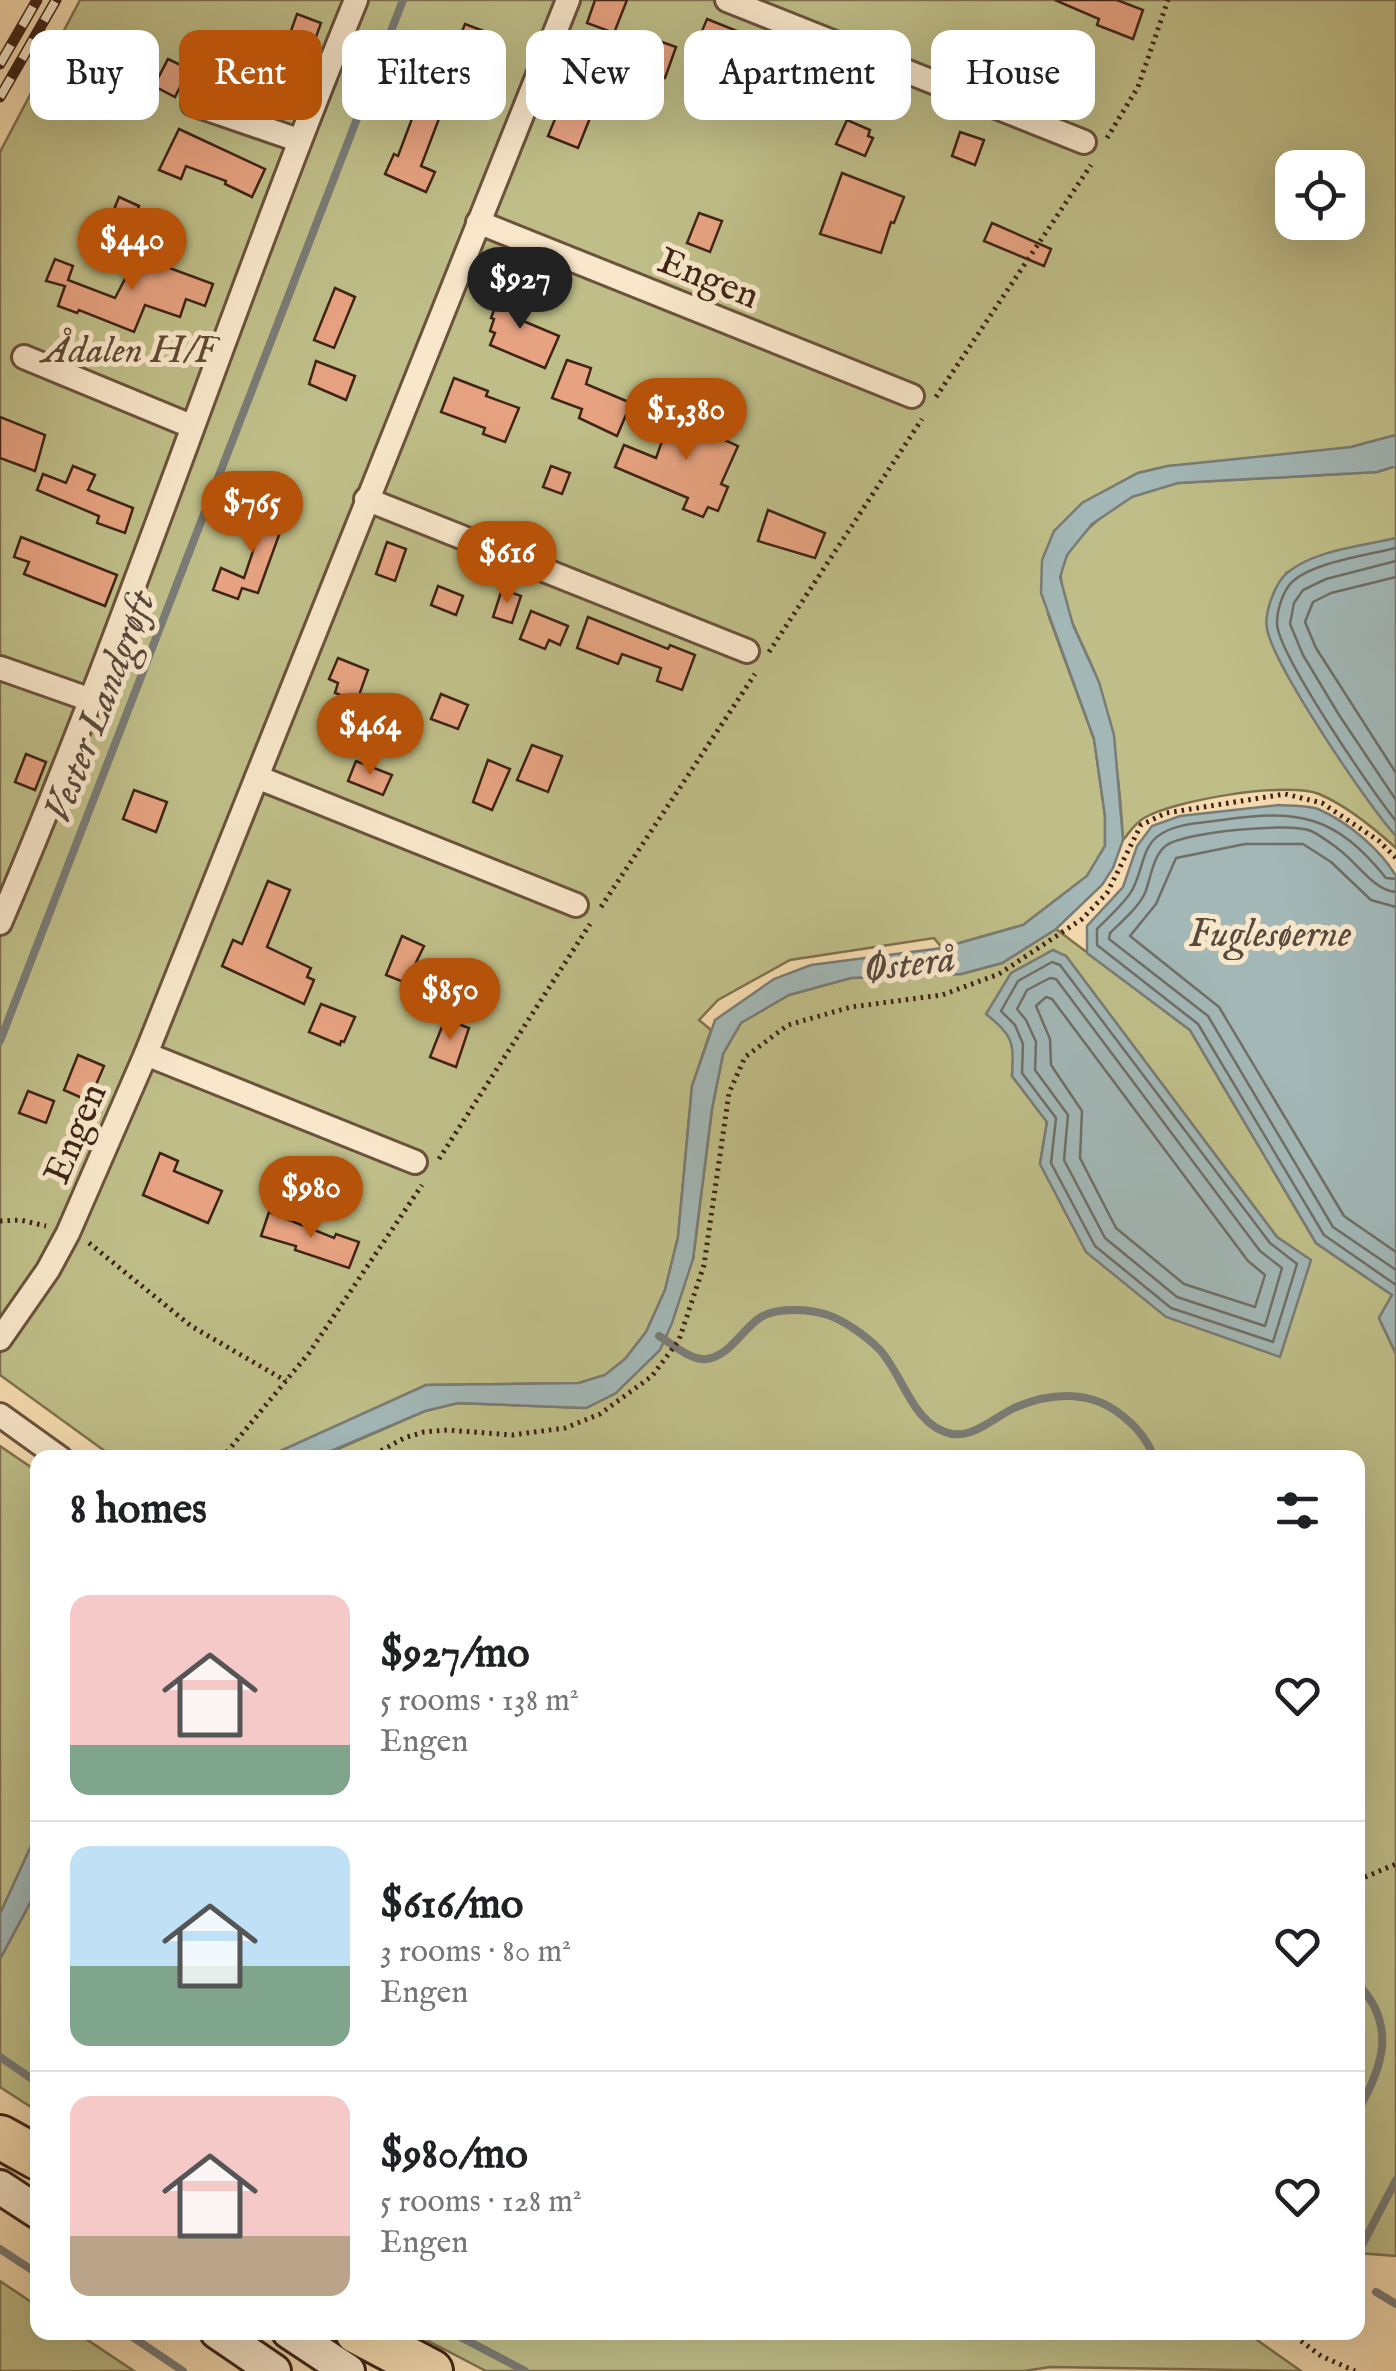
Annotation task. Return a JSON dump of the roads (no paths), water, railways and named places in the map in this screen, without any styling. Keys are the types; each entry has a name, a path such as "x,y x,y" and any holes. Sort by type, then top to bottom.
{"highway":[{"path":"0,2140 30,2154"},
{"path":"372,2340 431,2371"}],"main road":[{"path":"0,2140 30,2162"},
{"path":"0,2187 30,2207"},
{"path":"229,2340 274,2371"},
{"path":"301,2340 348,2371"}],"street":[{"path":"0,923 90,700 298,140 356,0"},
{"name":"Engen","path":"0,1340 68,1234 146,1054 568,0"},
{"path":"726,0 1092,145"},
{"path":"240,120 298,140"},
{"name":"Engen","path":"478,222 912,396"},
{"path":"24,356 191,426"},
{"path":"366,499 757,658"},
{"path":"0,668 90,700"},
{"path":"257,777 576,905"},
{"name":"Engen","path":"146,1054 423,1171"},
{"path":"0,1415 49,1450"}],"water":[{"name":"Østerå","path":"1396,435 1396,466 1377,472 1178,483 1132,497 1092,524 1067,555 1060,577 1073,625 1099,682 1114,735 1123,840 1113,868 1102,885 1056,929 1002,963 961,974 851,978 789,995 741,1023 723,1054 693,1259 672,1323 660,1350 616,1393 586,1408 458,1403 425,1411 333,1450 282,1450 426,1385 579,1383 605,1375 625,1359 646,1332 665,1290 678,1237 692,1086 715,1020 774,979 811,965 942,948 1023,925 1087,876 1105,846 1105,816 1094,739 1041,593 1042,560 1054,531 1082,503 1138,473 1168,466 1351,447"},
{"name":"Fuglesøerne","path":"1396,538 1396,836 1304,703 1273,647 1267,622 1278,584 1298,565 1325,554"},
{"name":"Fuglesøerne","path":"1279,805 1314,808 1341,821 1372,846 1396,876 1396,1354 1379,1318 1392,1295 1316,1243 1190,1030 1087,953 1087,926 1123,887 1137,846 1152,826 1180,816"},
{"name":"Fuglesøerne","path":"1053,950 1066,956 1277,1237 1311,1260 1280,1357 1166,1317 1086,1252 1040,1164 1047,1122 1012,1076 1012,1047 1007,1034 986,1014 1011,973"},
{"path":"30,1848 30,1903 0,1959 0,1914"}],"waterway":[{"name":"Vester Landgrøft","path":"0,1041 403,0"},
{"path":"659,1336 688,1355 707,1359 730,1347 754,1322 768,1314 794,1310 821,1313 848,1325 879,1349 918,1411 939,1429 952,1434 969,1432 1027,1403 1053,1397 1080,1397 1104,1404 1122,1416 1151,1450"},
{"path":"1365,1993 1378,2014 1382,2030 1379,2061 1365,2096"},
{"path":"0,2057 30,2078"},
{"path":"1365,2239 1396,2180"},
{"path":"0,2249 30,2269"},
{"path":"1376,2292 1396,2304"},
{"path":"137,2340 183,2371"},
{"path":"466,2340 525,2371"}],"railway":[{"path":"0,64 37,0"},
{"path":"0,97 56,0"}],"park label":[{"name":"Ådalen H/F","path":"129,349"}]}
